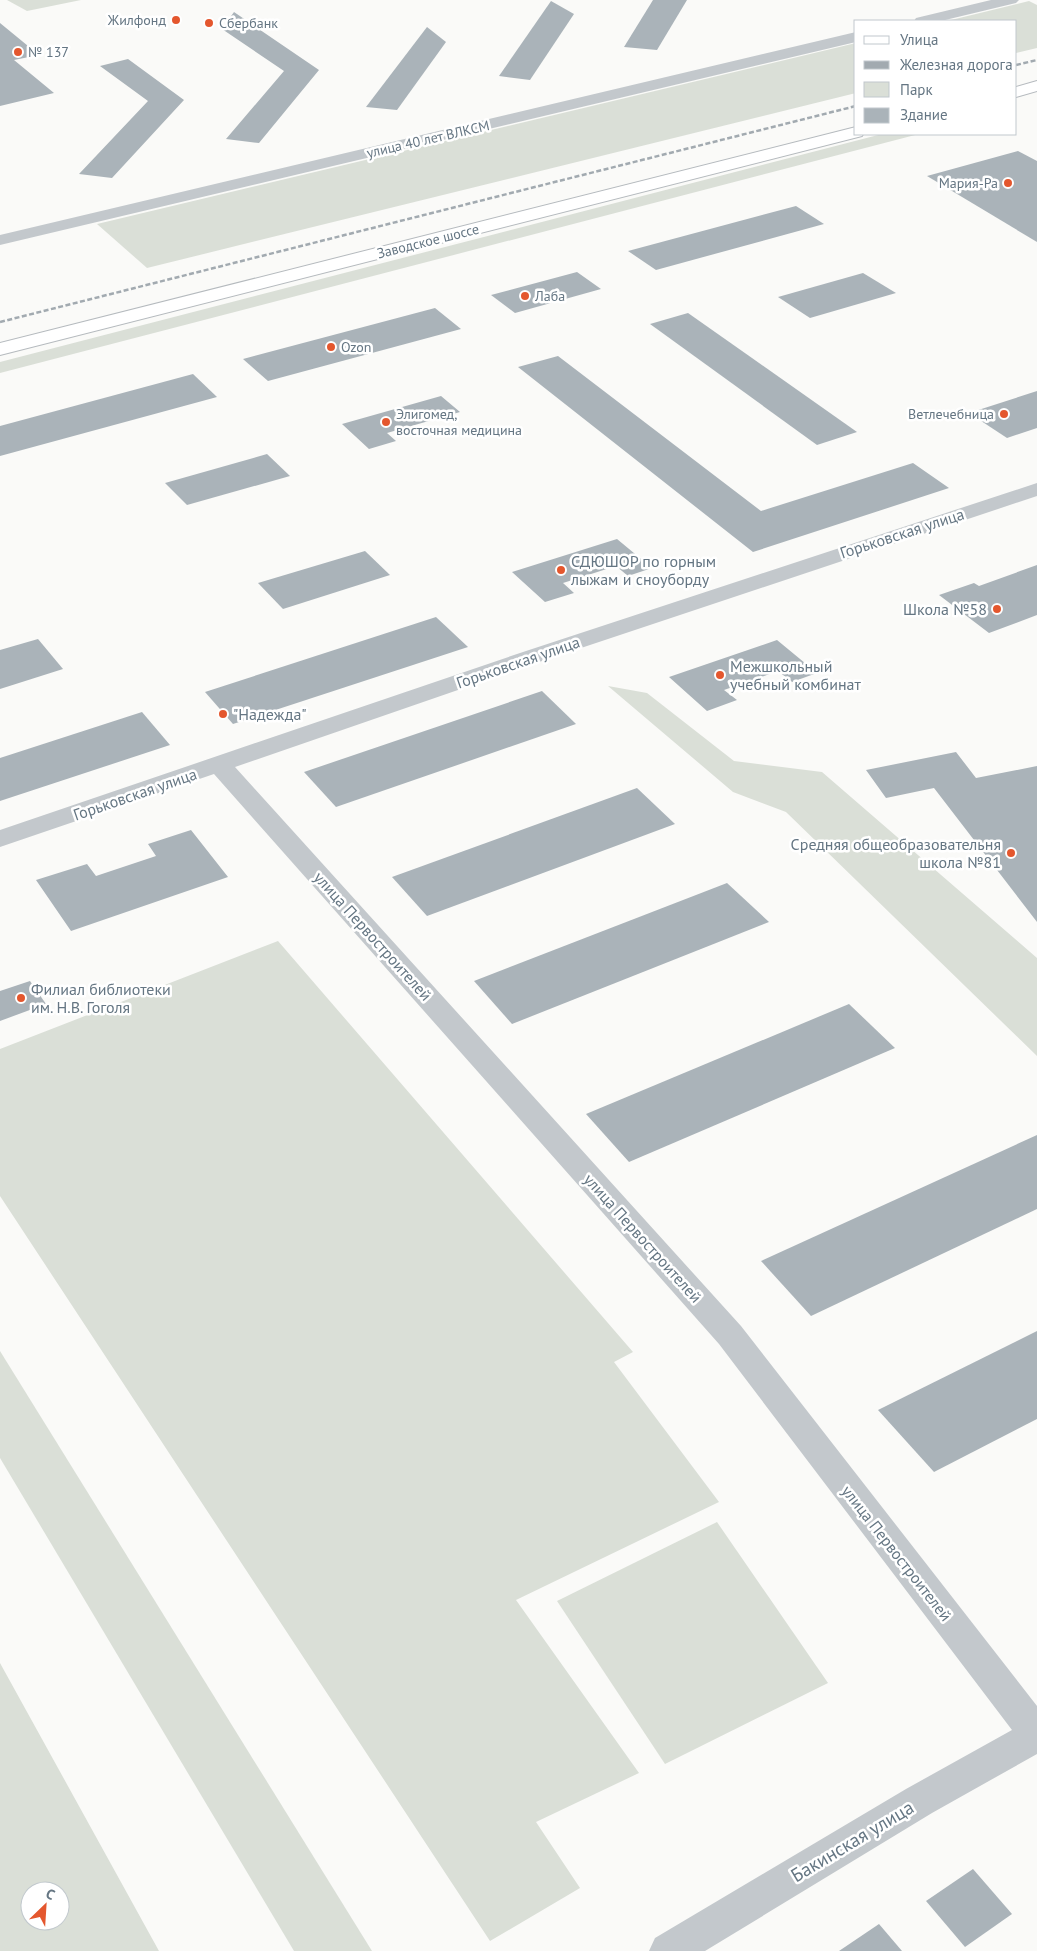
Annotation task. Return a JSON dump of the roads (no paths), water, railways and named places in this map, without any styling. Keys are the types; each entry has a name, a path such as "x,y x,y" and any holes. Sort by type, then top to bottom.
{"main road":[{"path":"1017,92 1037,86"},
{"name":"Заводское шоссе","path":"0,349 854,133"}],"street":[{"path":"926,20 1011,0"},
{"name":"улица 40 лет ВЛКСМ","path":"0,240 854,37"},
{"name":"Горьковская улица","path":"0,839 531,657 1037,488"},
{"name":"улица Первостроителей","path":"220,765 730,1335 1037,1734"},
{"name":"Бакинская улица","path":"669,1951 919,1801 1037,1734"}],"railway":[{"path":"1017,65 1037,60"},
{"path":"0,322 854,107"}],"place":[{"name":"Жилфонд","path":"176,20"},
{"name":"Сбербанк","path":"209,23"},
{"name":"№ 137","path":"18,52"},
{"name":"Мария-Ра","path":"1008,183"},
{"name":"Лаба","path":"525,296"},
{"name":"Ozon","path":"331,347"},
{"name":"Ветлечебница","path":"1004,414"},
{"name":"Элигомед, восточная медицина","path":"386,422"},
{"name":"СДЮШОР по горным лыжам и сноуборду","path":"561,570"},
{"name":"Школа №58","path":"997,609"},
{"name":"Межшкольный учебный комбинат","path":"720,675"},
{"name":"\"Надежда\"","path":"223,714"},
{"name":"Средняя общеобразовательня школа №81","path":"1011,853"},
{"name":"Филиал библиотеки им. Н.В. Гоголя","path":"21,998"}]}
